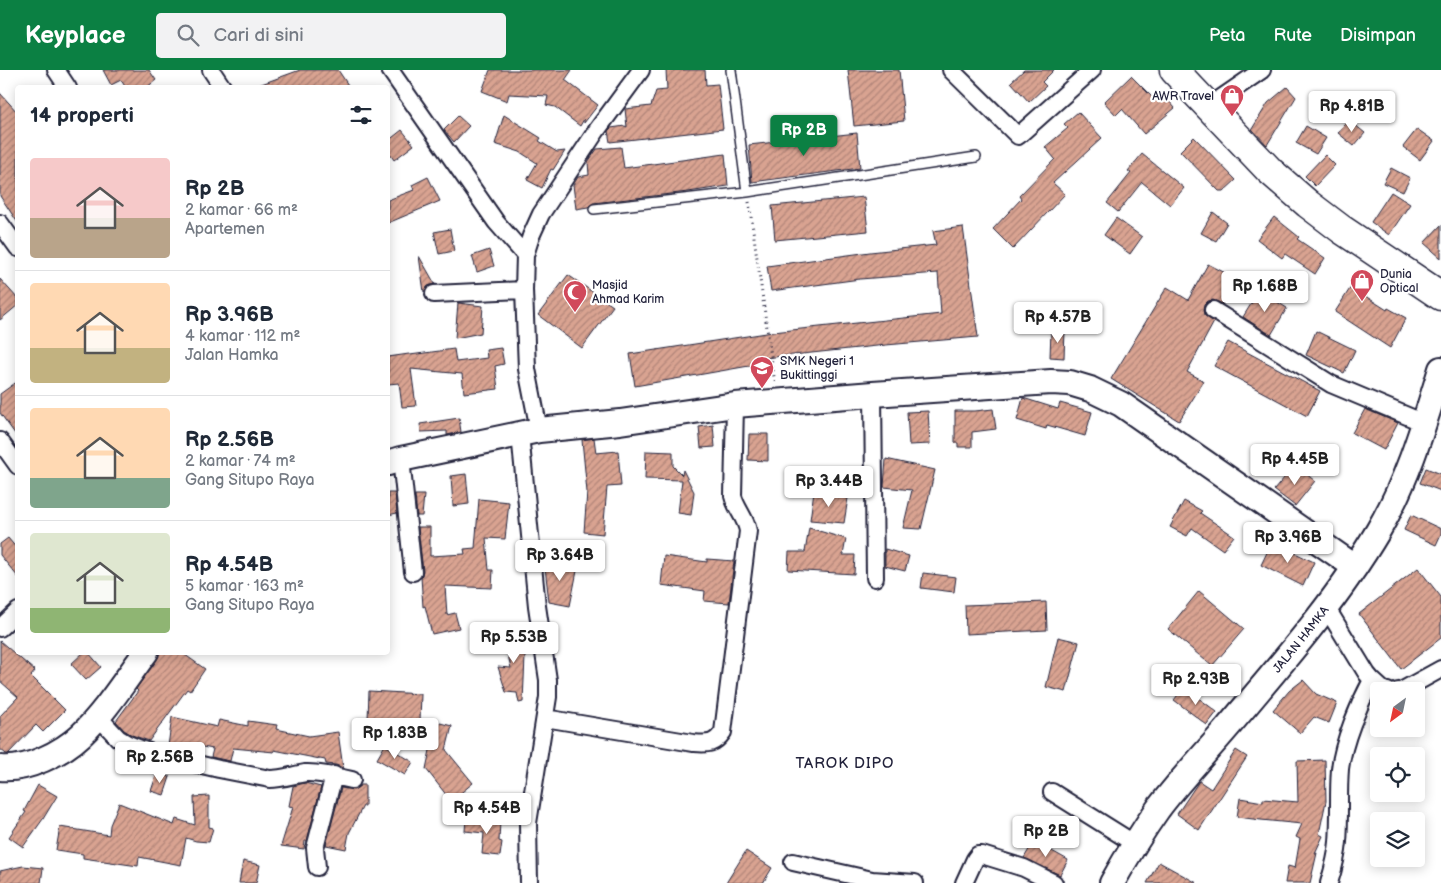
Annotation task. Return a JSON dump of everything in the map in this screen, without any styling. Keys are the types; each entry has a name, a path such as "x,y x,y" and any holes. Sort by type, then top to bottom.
{"highway":[{"path":"1174,70 1270,171 1308,204 1341,230 1441,296"}],"street":[{"path":"56,70 66,85"},
{"path":"211,70 220,85"},
{"path":"390,70 496,222 525,256"},
{"path":"529,883 528,823 548,697 548,680 537,606 524,290 525,256 531,236 541,214 596,130 641,70"},
{"path":"951,70 1018,136 1092,70"},
{"path":"1208,107 1262,70"},
{"path":"0,223 15,244"},
{"path":"434,294 524,290"},
{"path":"1213,310 1331,384 1424,423"},
{"name":"JALAN HAMKA","path":"1112,883 1159,808 1326,608 1379,530 1412,460 1441,369"},
{"path":"413,572 394,461 530,432 620,422 735,405 1051,382 1070,383 1090,389 1121,404 1355,567"},
{"path":"874,394 875,578"},
{"path":"545,718 693,743 708,744 718,740 723,732 748,531 747,524 738,510 733,496 735,405"},
{"path":"0,441 15,462"},
{"path":"1326,608 1372,680 1366,690 1347,738 1342,756 1338,843 1329,883"},
{"path":"0,628 15,615"},
{"path":"0,768 10,769 35,763 80,736 99,715 144,655"},
{"path":"1417,682 1441,668"},
{"path":"99,715 118,738 128,744 159,755 270,779 282,779 306,773 334,775 352,780"},
{"path":"317,867 315,848 334,775"},
{"path":"1052,792 1135,844"},
{"path":"964,883 974,859 982,855 1024,868 1054,883"},
{"path":"793,862 872,880 915,883"}],"lane":[{"path":"731,70 747,192"},
{"path":"594,209 747,192 976,157"}],"path":[{"path":"747,192 778,402"}],"building":[{"path":"103,70 149,70 156,80 150,85 124,85 121,80 111,85"},
{"path":"300,70 338,70 348,85 259,85"},
{"path":"490,70 572,70 565,80 598,105 584,123 584,119 580,126 555,107 546,105 548,96 509,94 507,101 482,91"},
{"path":"666,70 705,70 706,85 718,84 723,129 610,142 608,131 611,128 627,127 625,109 651,106 656,91 667,90"},
{"path":"848,70 899,70 904,121 854,126"},
{"path":"1024,70 1054,70 1042,82 1046,86 1029,102 1011,82"},
{"path":"1131,76 1156,101 1163,94 1175,108 1144,134 1122,109 1116,115 1104,102"},
{"path":"1287,87 1296,97 1267,145 1252,129 1268,103"},
{"path":"0,93 15,110 15,218 0,196"},
{"path":"1078,112 1102,138 1053,183 1065,194 1013,249 993,229 1021,199 1019,196 1055,159 1045,147 1068,128 1064,124"},
{"path":"504,115 541,138 539,141 557,152 565,151 553,170 551,169 542,188 527,180 537,163 520,152 495,144"},
{"path":"458,116 469,126 454,142 444,130"},
{"path":"1349,120 1365,133 1354,146 1338,133"},
{"path":"1306,126 1326,138 1316,154 1296,143"},
{"path":"1417,129 1434,141 1420,160 1403,147"},
{"path":"402,130 414,145 394,160 390,154 390,139"},
{"path":"857,133 860,168 752,182 749,145"},
{"path":"1194,137 1236,180 1224,191 1219,191 1180,151"},
{"path":"621,147 624,168 725,154 728,186 593,203 588,207 576,209 573,185 578,177 589,175 588,162 597,149"},
{"path":"1142,154 1184,188 1170,205 1142,182 1118,212 1107,203 1131,173 1128,171"},
{"path":"1325,155 1335,165 1315,186 1305,176"},
{"path":"1391,168 1410,178 1403,192 1383,183"},
{"path":"428,177 440,201 390,222 390,199 414,190 412,185"},
{"path":"1391,192 1410,204 1389,235 1371,222"},
{"path":"864,197 868,231 775,240 772,206"},
{"path":"1213,212 1227,223 1216,241 1201,233"},
{"path":"1274,217 1299,237 1297,239 1325,258 1315,274 1285,254 1282,258 1257,239"},
{"path":"1116,218 1142,237 1130,254 1104,235"},
{"path":"1441,225 1441,258 1424,243"},
{"path":"963,227 978,337 765,358 766,363 635,386 630,354 773,332 941,314 938,273 860,279 771,291 767,266 936,245 933,231"},
{"path":"450,229 454,251 439,254 434,232"},
{"path":"489,250 494,266 477,272 472,256"},
{"path":"419,256 435,284 428,286 424,292"},
{"path":"1208,264 1237,279 1223,304 1213,300 1208,301 1204,305 1204,315 1214,322 1187,372 1204,381 1179,421 1111,379 1167,287 1188,300"},
{"path":"568,275 613,306 582,348 538,315"},
{"path":"0,279 15,296 15,308 0,320"},
{"path":"1351,287 1387,310 1388,308 1406,318 1390,348 1335,312"},
{"path":"1259,291 1287,308 1271,335 1243,317"},
{"path":"458,303 483,306 481,333 455,338"},
{"path":"1051,330 1065,330 1064,358 1050,357"},
{"path":"1316,331 1355,350 1344,373 1306,355"},
{"path":"1228,342 1320,391 1307,416 1214,366"},
{"path":"501,348 504,364 495,366 498,389 464,393 462,374 411,369 416,406 402,407 399,383 390,384 390,357 454,349 456,362 487,358 486,350"},
{"path":"15,383 15,434 0,413 0,394"},
{"path":"1023,398 1058,409 1060,403 1092,412 1085,436 1047,425 1046,429 1017,420"},
{"path":"993,409 996,429 972,432 972,447 958,447 958,443 955,443 955,411"},
{"path":"1365,409 1398,423 1384,450 1352,433"},
{"path":"928,411 930,444 909,445 907,412"},
{"path":"459,418 461,432 447,435 447,431 421,432 420,424"},
{"path":"713,425 715,447 701,448 699,427"},
{"path":"749,434 768,434 768,461 748,460"},
{"path":"594,438 596,453 618,451 621,486 607,487 603,534 584,532 587,492 582,440"},
{"path":"646,451 673,452 673,466 682,475 683,470 694,492 691,515 678,513 682,480 645,479"},
{"path":"886,459 935,470 921,529 903,528 912,490 884,487"},
{"path":"1295,465 1315,481 1295,506 1274,490"},
{"path":"1426,468 1441,474 1441,491 1420,483"},
{"path":"466,474 469,504 453,506 451,476"},
{"path":"814,491 848,498 844,523 810,520"},
{"path":"390,493 395,493 397,513 390,515"},
{"path":"415,495 424,495 422,516 417,516"},
{"path":"479,499 509,502 505,539 486,538 489,570 493,570 492,588 445,586 447,615 455,613 459,628 432,634 425,606 423,607 421,577 423,571 418,527 430,527 430,556 465,554 464,549 475,548"},
{"path":"1184,501 1202,511 1200,513 1234,536 1223,550 1192,528 1187,536 1170,527"},
{"path":"1411,515 1441,529 1436,545 1404,530"},
{"path":"809,528 846,539 843,555 855,555 854,574 788,570 789,552 805,552"},
{"path":"8,538 15,546 15,573 0,555 0,544"},
{"path":"1272,542 1314,562 1303,586 1261,565"},
{"path":"885,549 909,556 905,571 885,566"},
{"path":"664,556 707,562 707,559 734,561 729,603 704,601 705,591 661,585"},
{"path":"544,559 578,566 570,606 549,602"},
{"path":"1418,568 1441,597 1441,638 1401,669 1359,614"},
{"path":"923,573 956,577 954,592 921,588"},
{"path":"1199,591 1244,629 1212,666 1168,629"},
{"path":"1046,602 1047,630 966,634 965,605"},
{"path":"518,628 525,657 523,702 519,703 517,693 506,692 498,667 511,668 502,630"},
{"path":"1058,637 1079,642 1066,692 1046,687"},
{"path":"0,641 35,671 31,676 65,710 43,732 36,725 8,754 0,749 0,716 18,697 0,681"},
{"path":"81,655 91,655 101,667 86,680 71,664"},
{"path":"159,655 185,655 205,669 190,691 187,689 149,741 132,735 124,730 116,721 138,691 136,689"},
{"path":"1303,680 1316,694 1337,703 1329,723 1314,717 1300,733 1273,710 1289,691"},
{"path":"1184,687 1217,712 1207,725 1174,700"},
{"path":"369,691 421,694 420,721 368,719"},
{"path":"172,717 217,727 219,720 248,726 248,721 277,725 276,729 309,736 338,732 343,768 326,764 325,760 274,750 274,752 233,748 230,761 211,757 213,749 186,744 186,748 168,746"},
{"path":"436,722 452,726 446,750 473,783 451,801 426,769"},
{"path":"385,745 413,762 405,775 377,759"},
{"path":"1236,750 1247,757 1199,830 1177,814 1199,781 1211,789"},
{"path":"1325,760 1326,801 1319,834 1323,836 1315,853 1317,853 1310,883 1285,883 1288,866 1295,868 1300,839 1296,837 1302,824 1237,817 1240,798 1263,802 1263,799 1298,802 1297,761"},
{"path":"157,773 170,777 164,795 151,791"},
{"path":"305,783 321,787 304,849 281,846 293,807 289,806 293,786"},
{"path":"38,785 57,796 23,847 9,837 26,812 24,811"},
{"path":"361,785 365,785 365,806 363,806 349,833 346,849 326,845 341,788 354,790"},
{"path":"209,796 209,827 213,828 209,842 186,838 181,865 139,857 138,866 83,858 83,854 56,850 60,827 109,835 110,825 119,803 174,825 176,819 195,825 194,797"},
{"path":"466,818 500,821 499,841 502,842 500,856 482,854 484,833 465,831"},
{"path":"1034,841 1068,860 1060,875 1024,858"},
{"path":"746,851 772,868 763,883 726,883"},
{"path":"243,861 260,865 256,883 239,883"},
{"path":"1159,862 1197,883 1147,883"},
{"path":"23,866 43,868 41,883 0,883 0,871"}],"place":[{"name":"AWR Travel","path":"1232,117"},
{"name":"Dunia Optical","path":"1362,302"},
{"name":"Masjid Ahmad Karim","path":"575,313"},
{"name":"SMK Negeri 1 Bukittinggi","path":"762,389"}],"district":[{"name":"TAROK DIPO","path":"845,763"}]}
